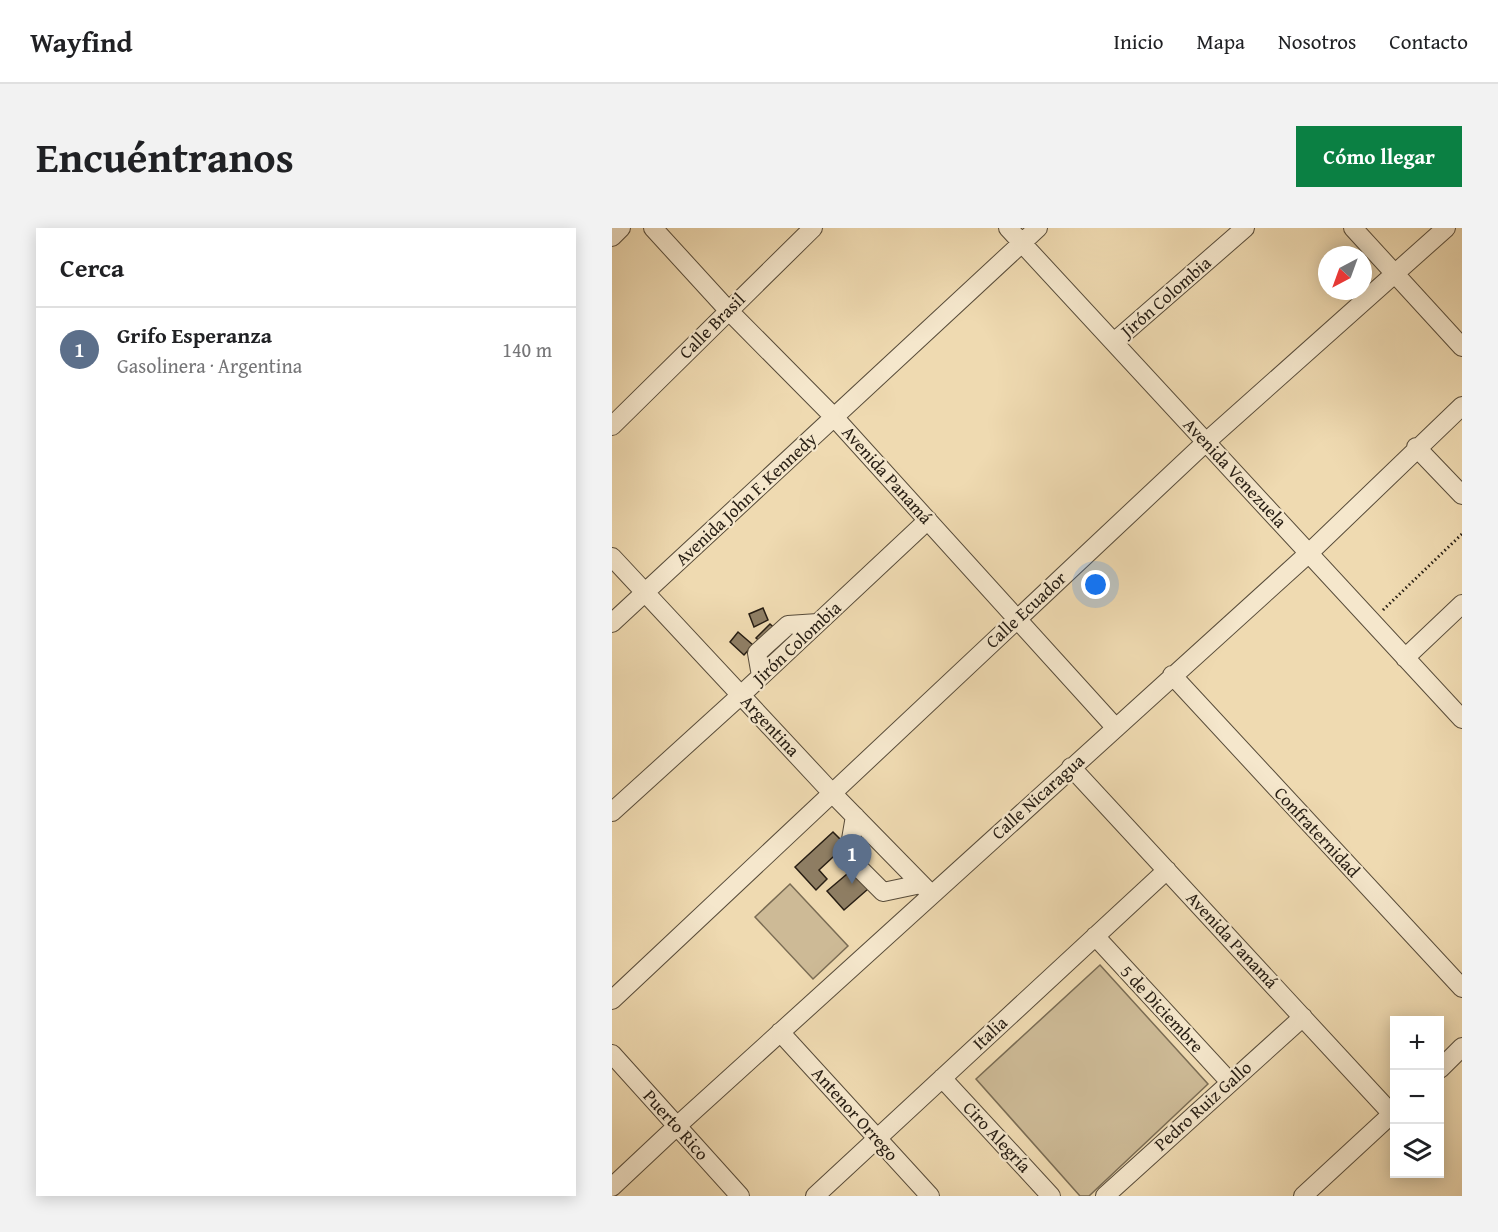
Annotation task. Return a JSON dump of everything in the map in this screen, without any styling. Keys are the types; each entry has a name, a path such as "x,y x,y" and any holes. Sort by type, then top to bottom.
{"street":[{"path":"612,237 621,228"},
{"name":"Avenida Panamá","path":"653,228 728,310 834,417 1115,727"},
{"name":"Calle Brasil","path":"612,426 813,228"},
{"name":"Avenida Venezuela","path":"1008,228 1462,719"},
{"name":"Avenida John F. Kennedy","path":"612,623 1038,228"},
{"name":"Jirón Colombia","path":"1114,342 1245,228"},
{"path":"1353,228 1462,347"},
{"name":"Calle Ecuador","path":"612,1000 1206,442 1446,228"},
{"name":"Calle Nicaragua","path":"612,1187 780,1032 926,889 1071,767 1309,553 1462,405"},
{"path":"1416,447 1462,495"},
{"name":"Jirón Colombia","path":"612,812 928,520"},
{"name":"Argentina","path":"612,557 833,794 926,889"},
{"path":"1405,657 1462,604"},
{"name":"Confraternidad","path":"1172,675 1462,988"},
{"name":"Avenida Panamá","path":"1071,767 1390,1110"},
{"path":"855,816 848,857 883,892 926,889"},
{"name":"Italia","path":"814,1196 1167,870"},
{"name":"5 de Diciembre","path":"1095,936 1229,1081"},
{"name":"Pedro Ruiz Gallo","path":"1105,1196 1229,1081 1303,1017"},
{"name":"Antenor Orrego","path":"780,1032 930,1196"},
{"path":"1444,1065 1462,1047"},
{"name":"Puerto Rico","path":"612,1054 740,1196"},
{"name":"Ciro Alegría","path":"942,1078 1051,1196"},
{"path":"1303,1196 1390,1116"}],"path":[{"path":"1372,621 1462,534"}],"shaded area":[{"path":"790,884 848,946 813,979 755,917"},
{"path":"1100,965 1208,1084 1089,1196 1080,1196 976,1079"}],"building":[{"path":"763,608 768,620 754,627 749,614"},
{"path":"770,624 779,632 765,646 756,638"},
{"path":"738,632 753,645 744,655 730,642"},
{"path":"833,832 846,845 819,870 827,879 816,890 795,867"},
{"path":"860,863 876,882 844,910 827,891"}],"place":[{"name":"Grifo Esperanza","path":"852,884"}]}
